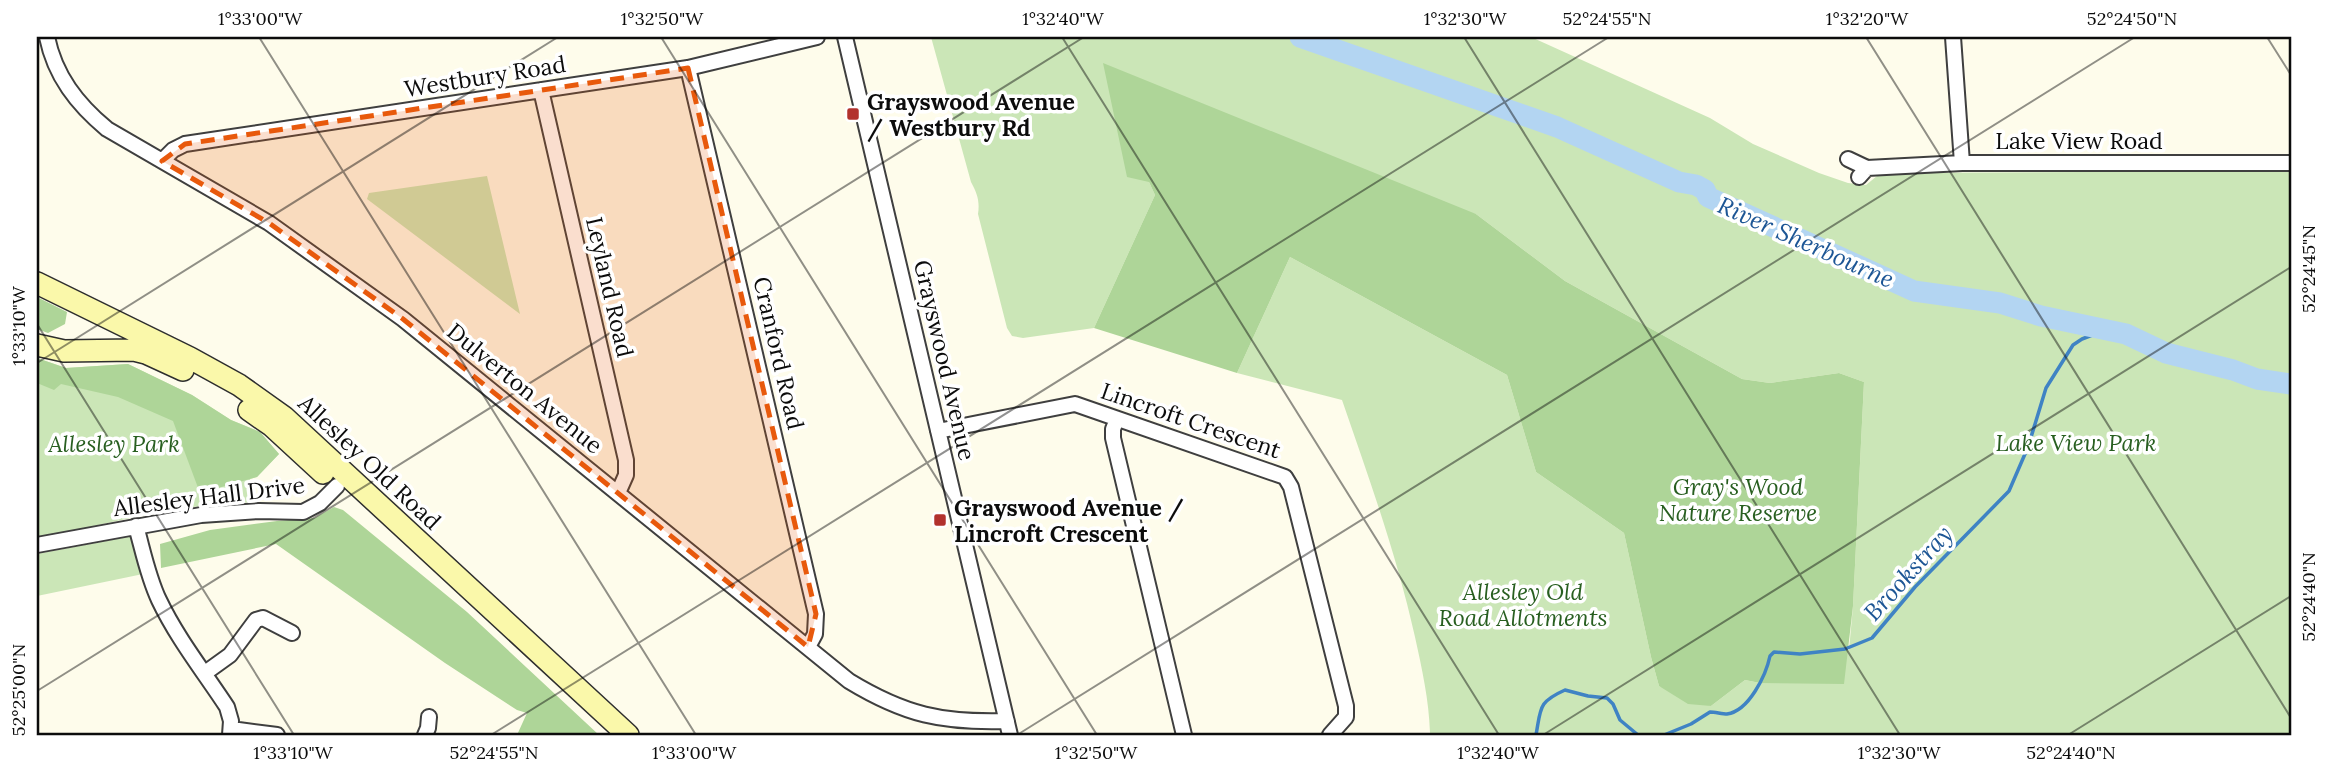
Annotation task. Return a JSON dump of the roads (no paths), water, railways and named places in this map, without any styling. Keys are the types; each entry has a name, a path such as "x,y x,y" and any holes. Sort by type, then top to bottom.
{"main road":[{"name":"Allesley Old Road","path":"37,283 190,358 239,385 284,417 539,663 608,735"},
{"path":"88,350 97,312"},
{"name":"Allesley Old Road","path":"37,345 64,351 118,349 146,353 211,386 272,426 539,663 628,735"}],"street":[{"name":"Dulverton Avenue","path":"47,37 61,76 83,108 107,129 269,223 347,277 450,356 849,681 897,707 921,715 1009,728"},
{"name":"Westbury Road","path":"163,161 173,150 185,144 688,68 817,37"},
{"name":"Grayswood Avenue","path":"845,37 1009,728"},
{"path":"1954,37 1962,163"},
{"name":"Cranford Road","path":"688,68 816,614 815,634 808,647"},
{"name":"Leyland Road","path":"541,90 626,460 626,475 618,493"},
{"name":"Lake View Road","path":"1848,159 1863,172 1962,163 2291,163"},
{"name":"Lincroft Crescent","path":"938,431 1075,404 1280,474 1288,481 1346,706 1346,718 1330,735"},
{"path":"1117,419 1113,439 1184,735"},
{"name":"Allesley Hall Drive","path":"37,545 224,513 303,512 320,503 337,486"},
{"path":"136,526 158,598 168,619 227,707 231,732 277,735"},
{"path":"205,673 230,655 257,620 263,618 292,634"},
{"path":"425,735 429,717"}],"waterway":[{"name":"River Sherbourne","path":"1300,37 1557,127 1679,182 1696,185 1705,190 1708,197 1914,291 2000,303 2041,316 2126,334 2166,353 2257,379 2291,384"},
{"name":"Brookstray","path":"1664,735 1691,724 1710,712 1727,714 1742,706 1755,691 1774,652 1800,654 1845,649 1872,638 1915,587 2009,491 2028,447 2046,388 2073,345 2103,331"},
{"name":"Brookstray","path":"1536,735 1545,702 1565,690 1607,698 1613,704 1620,720 1638,735"}],"place":[{"name":"Grayswood Avenue / Westbury Rd","path":"853,114"},
{"name":"Grayswood Avenue / Lincroft Crescent","path":"940,520"}],"park label":[{"name":"Lake View Park","path":"2076,442"},
{"name":"Allesley Park","path":"114,443"},
{"name":"Gray's Wood Nature Reserve","path":"1738,499"},
{"name":"Allesley Old Road Allotments","path":"1523,604"}]}
